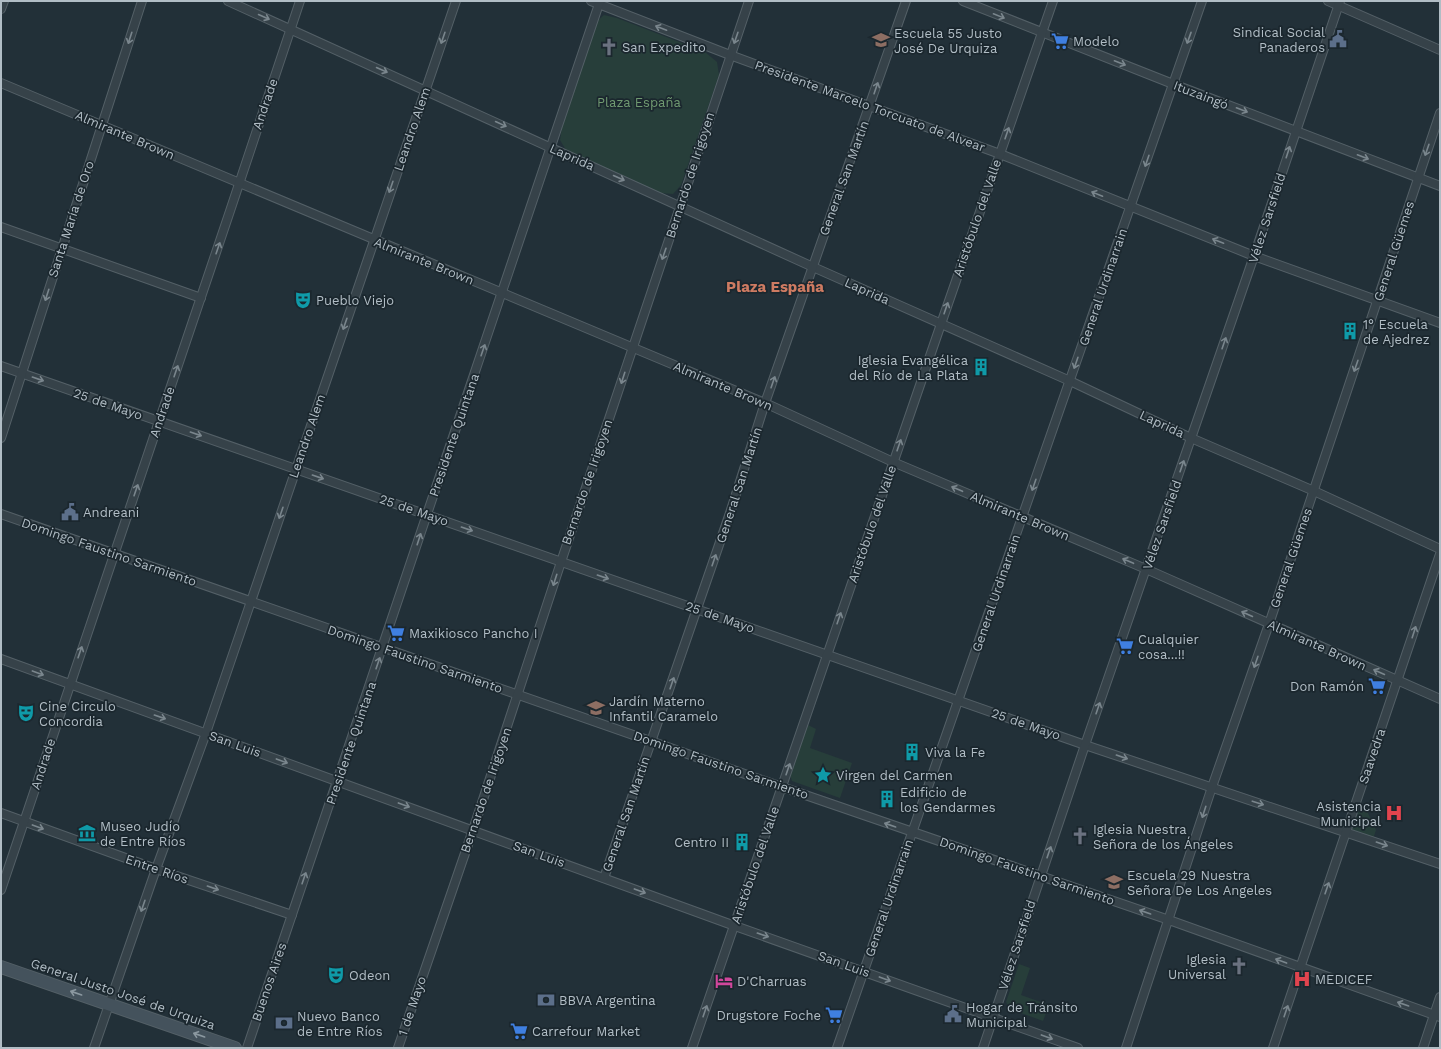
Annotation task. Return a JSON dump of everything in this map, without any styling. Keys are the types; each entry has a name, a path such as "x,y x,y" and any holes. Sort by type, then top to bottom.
{"street":[{"path":"1,9 4,1"},
{"name":"Santa María de Oro","path":"1,438 142,1"},
{"name":"Laprida","path":"228,1 813,267 1070,381 1191,438 1314,491 1440,549"},
{"name":"Andrade","path":"1,890 300,1"},
{"name":"Leandro Alem","path":"94,1048 156,869 206,733 373,240 456,1"},
{"name":"Bernardo de Irigoyen","path":"427,964 473,830 748,1"},
{"name":"General San Martín","path":"604,878 730,512 765,403 906,1"},
{"name":"Ituzaingó","path":"963,1 1172,84 1440,186"},
{"name":"Aristóbulo del Valle","path":"692,1048 893,462 1054,1"},
{"name":"General Urdinarrain","path":"837,1048 1202,1"},
{"path":"1328,1 1339,3 1440,50"},
{"name":"Presidente Marcelo Torcuato de Alvear","path":"597,2 730,55 1000,154 1254,256 1440,323"},
{"name":"Presidente Quintana","path":"292,915 502,293 597,2"},
{"name":"Vélez Sarsfield","path":"983,1048 1040,876 1254,256 1339,3"},
{"name":"Almirante Brown","path":"1,83 239,184 765,403 893,462 1022,518 1146,569 1440,699"},
{"name":"General Güemes","path":"1126,1048 1212,788 1314,491 1440,113"},
{"path":"1,227 201,298"},
{"name":"25 de Mayo","path":"1,366 827,655 1212,788 1440,864"},
{"name":"Domingo Faustino Sarmiento","path":"1,514 782,787 1169,920 1437,1016"},
{"name":"Saavedra","path":"1273,1048 1440,554"},
{"name":"San Luis","path":"1,659 735,926 1078,1048"},
{"name":"Entre Ríos","path":"1,813 156,869 292,915"},
{"name":"Buenos Aires","path":"247,1048 292,915"},
{"name":"1 de Mayo","path":"398,1048 427,964"},
{"name":"General Justo José de Urquiza","path":"1,967 236,1048"},
{"path":"1423,1048 1437,1016 1440,997"}],"green space":[{"name":"Plaza España","path":"604,15 617,18 705,52 717,62 719,75 681,185 673,194 660,193 566,150 560,140 563,120 595,23"},
{"path":"808,725 816,729 810,748 852,763 840,798 792,781 790,775"},
{"path":"1360,808 1367,811 1376,830 1373,839 1351,830"},
{"path":"1019,964 1030,968 1021,995 1049,1005 1043,1021 1010,1009 1006,1002"}],"place":[{"name":"Sindical Social Panaderos","path":"1338,39"},
{"name":"Escuela 55 Justo José De Urquiza","path":"881,40"},
{"name":"Modelo","path":"1060,41"},
{"name":"San Expedito","path":"609,47"},
{"name":"Pueblo Viejo","path":"303,300"},
{"name":"1° Escuela de Ajedrez","path":"1350,331"},
{"name":"Iglesia Evangélica del Río de La Plata","path":"981,367"},
{"name":"Andreani","path":"70,512"},
{"name":"Maxikiosco Pancho I","path":"396,633"},
{"name":"Cualquier cosa...!!","path":"1125,646"},
{"name":"Don Ramón","path":"1377,686"},
{"name":"Jardín Materno Infantil Caramelo","path":"596,708"},
{"name":"Cine Circulo Concordia","path":"26,713"},
{"name":"Viva la Fe","path":"912,752"},
{"name":"Virgen del Carmen","path":"823,775"},
{"name":"Edificio de los Gendarmes","path":"887,799"},
{"name":"Asistencia Municipal","path":"1394,813"},
{"name":"Museo Judío de Entre Ríos","path":"87,833"},
{"name":"Iglesia Nuestra Señora de los Ángeles","path":"1080,836"},
{"name":"Centro II","path":"742,842"},
{"name":"Escuela 29 Nuestra Señora De Los Angeles","path":"1114,882"},
{"name":"Iglesia Universal","path":"1239,966"},
{"name":"Odeon","path":"336,975"},
{"name":"MEDICEF","path":"1302,979"},
{"name":"D'Charruas","path":"724,981"},
{"name":"BBVA Argentina","path":"546,1000"},
{"name":"Hogar de Tránsito Municipal","path":"953,1014"},
{"name":"Drugstore Foche","path":"834,1015"},
{"name":"Nuevo Banco de Entre Ríos","path":"284,1023"},
{"name":"Carrefour Market","path":"519,1031"}],"district":[{"name":"Plaza España","path":"775,287"}]}
